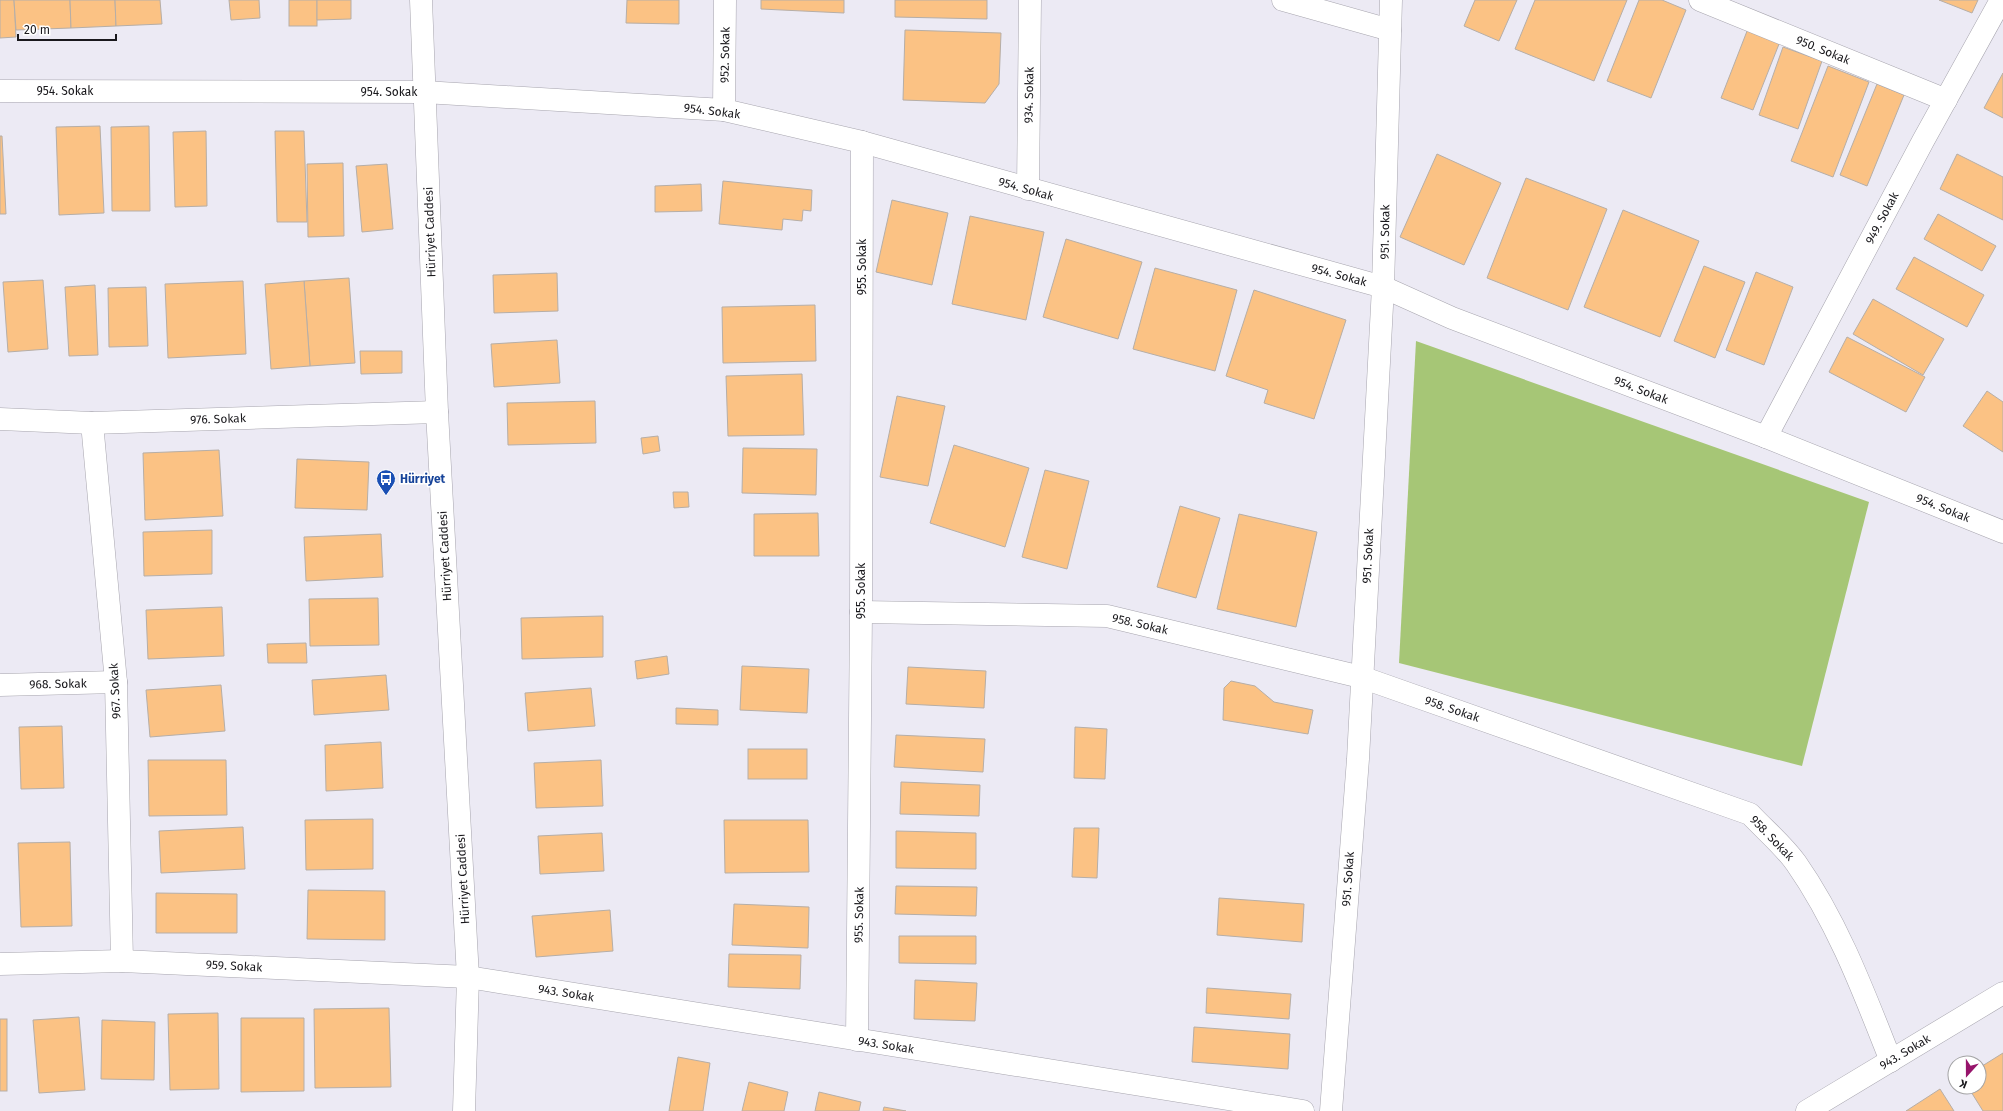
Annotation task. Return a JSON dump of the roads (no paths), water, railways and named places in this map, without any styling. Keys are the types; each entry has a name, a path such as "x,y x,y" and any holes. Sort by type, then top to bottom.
{"street":[{"name":"Hürriyet Caddesi","path":"421,0 437,412 468,977 464,1111"},
{"name":"952. Sokak","path":"724,110 725,0"},
{"name":"934. Sokak","path":"1028,189 1030,0"},
{"path":"1282,0 1390,30"},
{"name":"951. Sokak","path":"1331,1111 1358,759 1361,677 1384,287 1391,0"},
{"name":"950. Sokak","path":"1700,0 1946,100"},
{"name":"949. Sokak","path":"1766,437 2001,0"},
{"name":"954. Sokak","path":"0,91 424,92 724,110 862,142 1384,287 1452,318 1766,437 2003,532"},
{"name":"955. Sokak","path":"857,1040 861,612 862,142"},
{"name":"976. Sokak","path":"0,420 92,423 437,412"},
{"name":"967. Sokak","path":"92,423 116,682 122,961"},
{"name":"958. Sokak","path":"861,612 1106,616 1361,677 1750,814 1795,862 1829,916 1863,990 1890,1061"},
{"name":"968. Sokak","path":"0,685 116,682"},
{"name":"959. Sokak","path":"0,964 122,961 468,977"},
{"name":"943. Sokak","path":"468,977 1304,1111"},
{"name":"943. Sokak","path":"1807,1111 2003,993"}],"place":[{"name":"Hürriyet","path":"386,496"}]}
